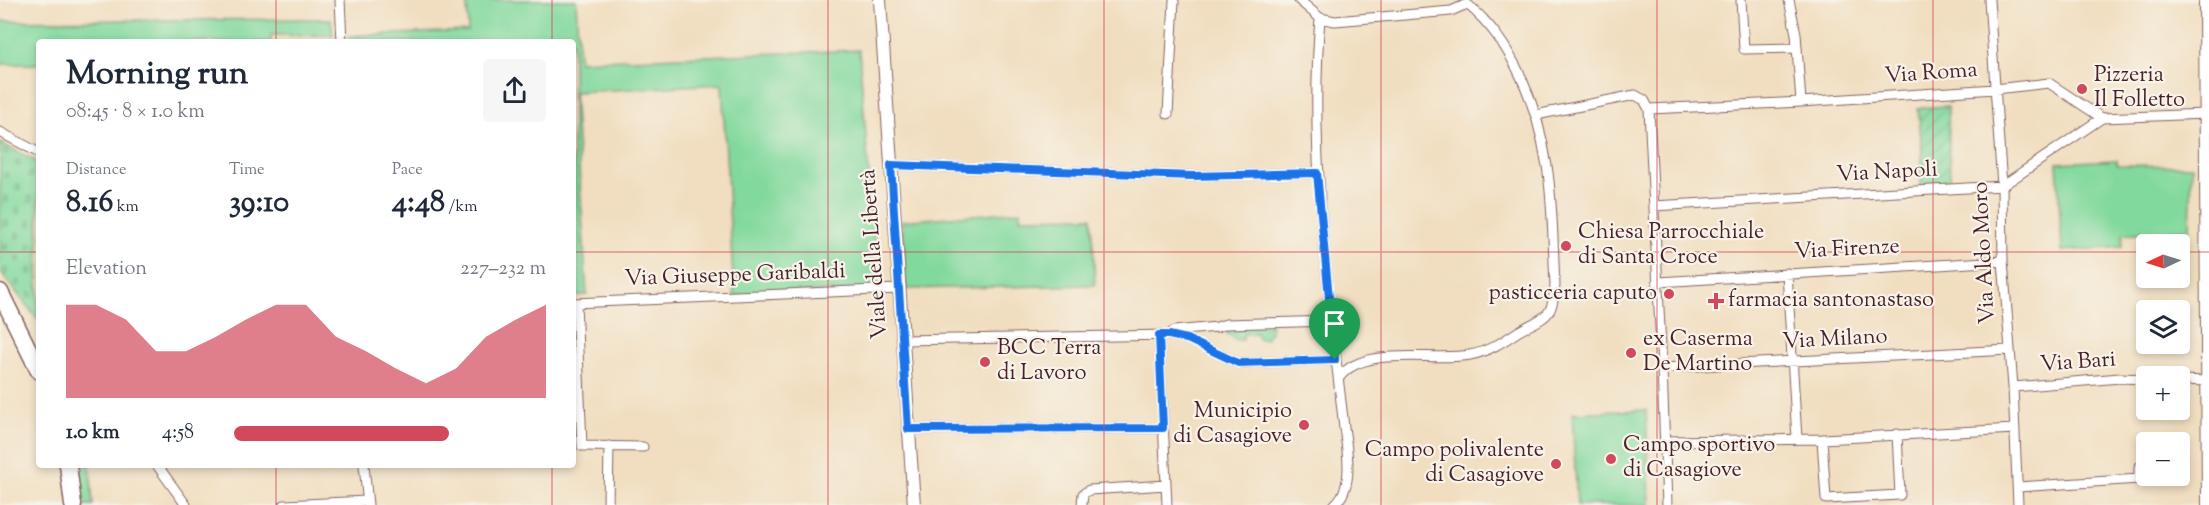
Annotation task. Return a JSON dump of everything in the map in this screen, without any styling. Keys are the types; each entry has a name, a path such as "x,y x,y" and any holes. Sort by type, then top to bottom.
{"highway":[{"path":"0,292 36,365"},
{"path":"68,468 73,505"}],"street":[{"path":"340,0 342,39"},
{"name":"Viale della Libertà","path":"880,0 914,505"},
{"path":"1168,114 1174,0"},
{"path":"1299,0 1320,18 1335,21 1451,11 1467,2 1504,47 1518,71 1536,115 1548,177 1555,285 1554,302 1550,314 1485,351 1469,355 1392,356 1351,365 1339,378"},
{"path":"1741,0 1744,50 1797,48"},
{"path":"1789,0 1797,48 1801,102"},
{"name":"Via Aldo Moro","path":"1989,0 2002,186 2003,261 2013,387 2018,505"},
{"path":"2205,0 2208,505"},
{"path":"1320,18 1316,105 1317,173 1335,360 1349,462 1347,480 1334,505"},
{"name":"Via Roma","path":"1649,109 1801,102 1995,89 2049,83 2102,118"},
{"path":"1536,115 1635,95 1644,100 1649,109 1667,505"},
{"path":"2002,186 2102,118 2207,120"},
{"path":"0,132 36,151"},
{"path":"891,165 1192,176 1317,173"},
{"name":"Via Napoli","path":"1654,206 2002,186"},
{"name":"Via Firenze","path":"1658,282 2003,261"},
{"path":"1787,273 1797,439"},
{"name":"Via Giuseppe Garibaldi","path":"576,303 899,289"},
{"path":"1164,335 1174,331 1226,324 1332,321"},
{"path":"902,340 1164,335 1187,339 1238,363 1335,360"},
{"path":"1164,335 1163,428 1167,505"},
{"name":"Via Milano","path":"1662,368 2010,350"},
{"path":"576,351 578,446 643,447"},
{"name":"Via Bari","path":"2013,387 2136,379"},
{"path":"2190,380 2208,381"},
{"path":"908,429 1163,428"},
{"path":"1664,441 1822,439 2015,429"},
{"path":"1822,439 1826,499 1900,495 1897,434"},
{"path":"608,505 609,446"},
{"path":"159,468 186,505"},
{"path":"284,505 368,503 364,468"},
{"path":"2018,487 2136,479"},
{"path":"1082,505 1083,494 1089,490 1166,485"}],"green space":[{"path":"467,0 576,0 579,61 859,50 878,289 734,296 722,84 576,92 576,39 348,39 348,36 468,31"},
{"path":"331,19 333,35 271,35 271,39 36,39 36,64 0,64 0,21"},
{"path":"1948,106 1950,182 1921,186 1922,149 1918,108"},
{"path":"576,123 587,295 576,296"},
{"path":"0,143 36,161 36,317 0,271"},
{"path":"2117,160 2117,165 2192,166 2190,230 2123,234 2122,247 2062,251 2057,163"},
{"path":"1021,211 1020,218 1092,217 1095,285 906,289 902,221"},
{"path":"1271,325 1271,333 1267,334 1267,339 1258,339 1257,333 1243,334 1243,340 1235,340 1227,334 1228,327"},
{"name":"Campo sportivo di Casagiove","path":"1646,410 1650,505 1577,505 1572,413"},
{"path":"77,468 90,468 93,505 82,505"}],"place":[{"name":"Pizzeria Il Folletto","path":"2082,89"},
{"name":"Chiesa Parrocchiale di Santa Croce","path":"1566,246"},
{"name":"pasticceria caputo","path":"1669,294"},
{"name":"farmacia santonastaso","path":"1716,301"},
{"name":"ex Caserma De Martino","path":"1631,353"},
{"name":"BCC Terra di Lavoro","path":"985,362"},
{"name":"Municipio di Casagiove","path":"1304,425"},
{"name":"Campo sportivo di Casagiove","path":"1611,459"},
{"name":"Campo polivalente di Casagiove","path":"1556,464"}],"route":[{"path":"891,165 1192,176 1317,173 1335,360 1238,363 1187,339 1159,335 1163,428 908,429 891,165"}]}
